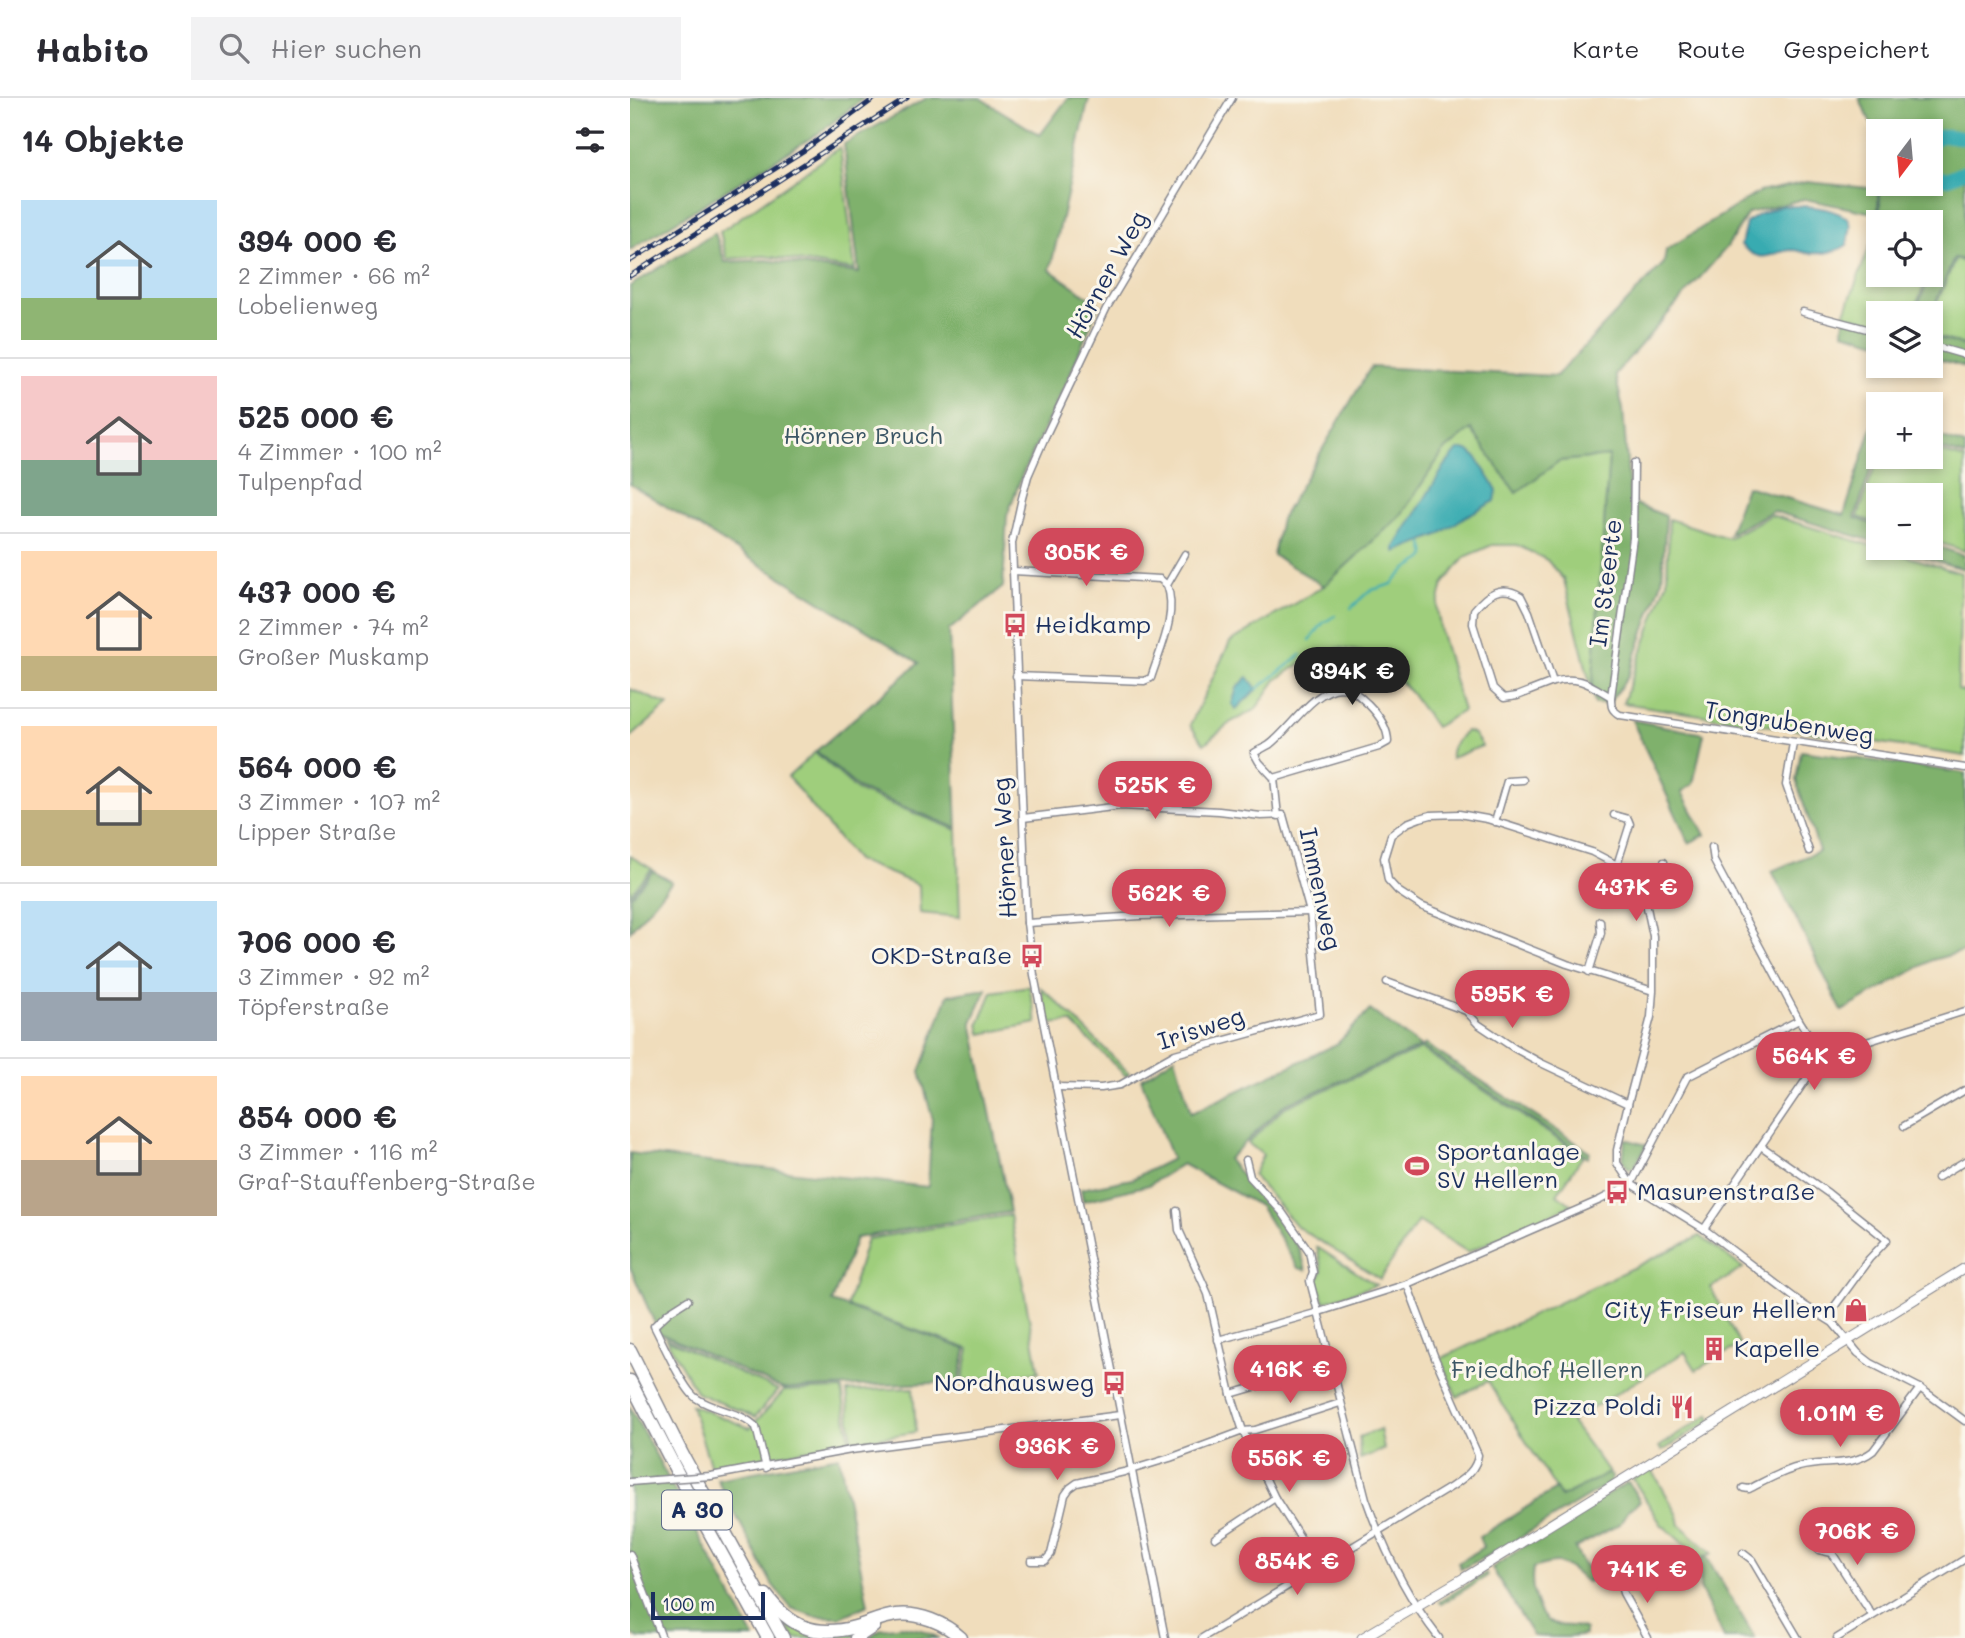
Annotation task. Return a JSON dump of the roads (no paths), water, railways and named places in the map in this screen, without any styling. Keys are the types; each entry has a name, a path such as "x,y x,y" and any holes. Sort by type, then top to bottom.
{"highway":[{"name":"A 30","path":"630,1350 737,1556 783,1638"},
{"name":"A 30","path":"630,1381 695,1508 768,1638"},
{"path":"737,1556 779,1610 797,1624 811,1630 839,1630 899,1614 920,1617 945,1626 961,1638"},
{"path":"856,1638 889,1616"}],"main road":[{"path":"1362,1638 1965,1268"}],"street":[{"name":"Hörner Weg","path":"1165,1638 1037,995 1027,923 1012,541 1028,476 1106,309 1232,98"},
{"path":"1802,312 1866,329"},
{"path":"1943,349 1965,355"},
{"name":"Im Steerte","path":"1611,707 1633,538 1633,463"},
{"path":"1167,585 1185,554"},
{"path":"1013,572 1160,579 1171,594 1169,622 1151,678 1144,681 1016,676"},
{"path":"1553,682 1521,596 1506,589 1491,592 1474,610 1473,624 1493,688 1504,698 1568,678 1585,681 1611,697"},
{"path":"1343,688 1357,693 1373,709 1388,731 1388,742 1379,747 1274,778 1254,753 1269,745 1307,706 1332,690 1343,688"},
{"name":"Tongrubenweg","path":"1611,707 1620,715 1965,768"},
{"path":"1793,743 1786,785 1809,851"},
{"name":"Immenweg","path":"1274,778 1280,815 1310,912 1320,1014"},
{"path":"1495,822 1507,781 1523,780"},
{"path":"1023,818 1121,806 1280,815"},
{"path":"1653,991 1589,972 1421,906 1398,891 1388,880 1384,858 1391,835 1407,823 1431,815 1449,813 1495,822 1592,852 1617,865 1644,898 1653,936 1653,991 1651,1017 1628,1104 1617,1163 1631,1184 1704,1229 1804,1305 1826,1318 1839,1328 1858,1353 1871,1363 1920,1388 1965,1421"},
{"path":"1614,815 1628,820 1630,824 1617,865"},
{"path":"1712,847 1714,861 1799,1020 1822,1056"},
{"path":"1644,898 1649,894 1655,873 1664,862"},
{"path":"1027,923 1153,916 1310,912"},
{"path":"1589,972 1601,933 1600,921"},
{"path":"1387,982 1466,1011 1478,1024 1532,1058 1628,1104"},
{"path":"1704,1229 1822,1056 1965,1011"},
{"name":"Irisweg","path":"1056,1087 1101,1088 1120,1085 1175,1054 1320,1014"},
{"path":"1218,1340 1407,1284 1631,1184 1687,1077 1799,1020"},
{"path":"1904,1126 1965,1090"},
{"path":"1761,1146 1828,1193 1887,1240 1869,1259 1826,1318"},
{"path":"1246,1160 1250,1177 1282,1212 1309,1251 1313,1272 1310,1281 1357,1469 1377,1531 1416,1606 1439,1638"},
{"path":"1937,1178 1965,1161"},
{"path":"1177,1211 1179,1230 1208,1294 1231,1394 1243,1431 1275,1498 1319,1567"},
{"path":"1202,1638 1471,1473 1478,1455 1435,1358 1407,1284"},
{"path":"688,1300 669,1311 654,1326 690,1393 756,1427 766,1468"},
{"path":"1231,1394 1281,1379 1286,1374 1330,1362"},
{"path":"1743,1488 1749,1489 1800,1466 1852,1462 1863,1458 1873,1451 1920,1388"},
{"path":"1031,1561 1045,1561 1051,1554 1065,1495 1069,1488 1077,1483 1124,1472 1243,1431 1255,1430 1340,1403"},
{"path":"630,1482 711,1476 766,1468 851,1450 1120,1415"},
{"path":"1215,1538 1275,1498"},
{"path":"1819,1550 1832,1553 1872,1615"},
{"path":"1743,1553 1752,1560 1798,1638"},
{"path":"630,1554 662,1638"},
{"path":"1837,1638 1965,1559"},
{"path":"1622,1577 1623,1593 1648,1638"}],"water":[{"path":"1781,206 1824,208 1848,218 1851,226 1847,245 1824,253 1793,250 1761,257 1749,252 1741,245 1746,223"},
{"path":"1458,450 1468,450 1476,457 1497,490 1495,501 1438,535 1395,552 1395,547 1446,464"},
{"path":"1248,677 1257,689 1236,709 1232,704 1237,688"}],"waterway":[{"path":"1943,136 1965,138"},
{"path":"1943,178 1965,171"},
{"path":"1351,608 1369,591 1392,584 1405,570 1423,559 1426,555 1423,543"},
{"path":"1310,640 1323,623 1335,616"},
{"path":"1257,689 1301,655"}],"railway":[{"path":"630,261 803,151 875,98"},
{"path":"630,276 907,98"}],"place":[{"name":"Heidkamp","path":"1015,625"},
{"name":"OKD-Straße","path":"1032,956"},
{"name":"Sportanlage SV Hellern","path":"1417,1166"},
{"name":"Masurenstraße","path":"1617,1192"},
{"name":"City Friseur Hellern","path":"1856,1310"},
{"name":"Kapelle","path":"1714,1349"},
{"name":"Nordhausweg","path":"1114,1383"},
{"name":"Pizza Poldi","path":"1682,1407"}],"park label":[{"name":"Hörner Bruch","path":"863,436"},
{"name":"Friedhof Hellern","path":"1547,1370"}]}
